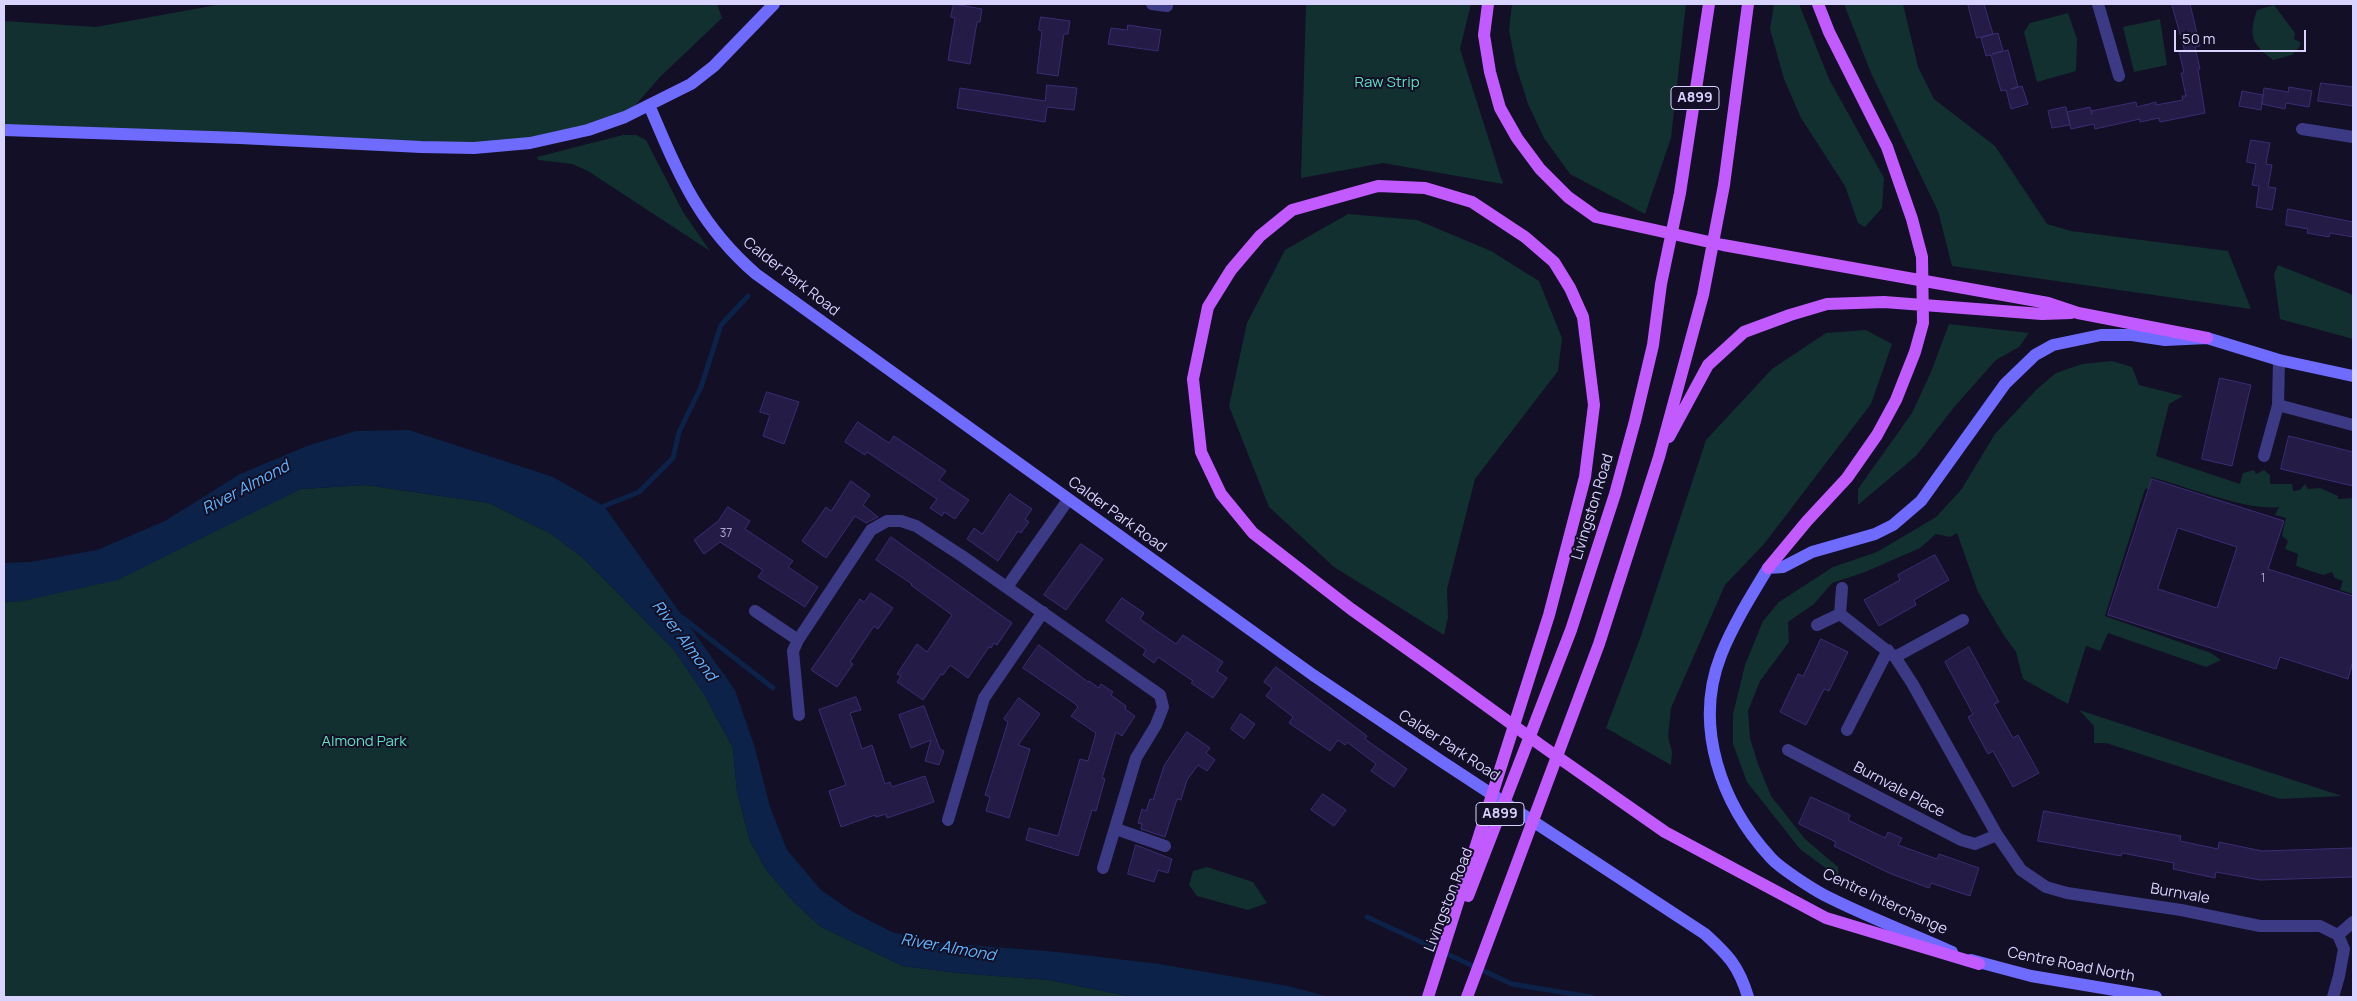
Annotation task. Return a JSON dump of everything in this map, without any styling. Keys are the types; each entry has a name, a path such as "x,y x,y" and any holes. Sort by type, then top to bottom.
{"main road":[{"path":"4,130 422,147 474,148 530,143 558,138 619,119 691,84 714,66 774,4"},
{"path":"1488,4 1484,35 1490,72 1500,108 1517,138 1540,169 1568,197 1596,217 1722,245 2048,302 2078,313 2208,338 2279,360 2353,376"},
{"name":"Livingston Road","path":"1429,997 1571,630 1615,494 1635,422 1653,345 1661,284 1680,193 1709,4"},
{"name":"A899","path":"1467,997 1599,644 1659,457 1703,295 1724,185 1748,4"},
{"path":"1768,568 1807,521 1847,478 1876,435 1896,400 1915,352 1922,323 1922,257 1887,147 1829,32 1818,4"},
{"name":"Calder Park Road","path":"649,105 679,175 694,202 716,234 736,257 792,300 1068,500 1329,686 1705,934 1731,958 1744,983 1748,997"},
{"path":"1429,997 1549,615 1585,477 1594,404 1584,318 1570,288 1554,262 1525,237 1472,202 1424,188 1378,186 1292,210 1260,236 1231,270 1208,307 1193,380 1201,452 1221,494 1253,533 1351,609 1665,832 1826,918 1979,964"},
{"path":"1659,457 1708,365 1744,332 1790,315 1827,304 1884,302 2042,314 2078,313"},
{"path":"1768,568 1783,567 1812,552 1874,534 1893,525 1920,501 2005,384 2035,355 2053,345 2101,335 2132,335 2165,340 2208,338"},
{"name":"Centre Interchange","path":"1768,568 1721,656 1710,698 1710,740 1724,787 1744,824 1772,859 1823,894 1979,964"},
{"name":"Centre Road North","path":"1979,964 2031,976 2156,997"}],"street":[{"path":"1152,4 1167,6"},
{"path":"2098,4 2118,76"},
{"path":"2302,129 2353,137"},
{"path":"2264,456 2278,405 2279,360"},
{"path":"2278,405 2353,425"},
{"path":"1007,587 1068,500"},
{"path":"799,715 793,651 798,640 871,530 887,521 901,521 916,526 1007,587 1160,695 1163,707 1156,725 1136,758 1103,868"},
{"path":"1840,614 1842,588"},
{"path":"755,611 798,640"},
{"path":"948,820 984,698 1043,612"},
{"path":"1818,625 1840,614"},
{"path":"1840,614 1892,654 1912,683 1997,835"},
{"path":"1847,730 1892,654 1963,620"},
{"name":"Burnvale Place","path":"1788,750 1961,840 1975,844 1997,835"},
{"path":"1116,829 1165,846"},
{"name":"Burnvale","path":"1997,835 2021,870 2046,887 2181,910 2260,926 2320,926 2338,935"},
{"path":"2333,997 2344,949 2338,935 2353,922"}],"green space":[{"path":"222,4 717,4 722,18 660,77 625,117 606,124 474,148 4,130 4,21 96,27"},
{"name":"Raw Strip","path":"1306,4 1471,4 1460,49 1503,184 1383,163 1301,178"},
{"path":"1512,4 1686,4 1671,138 1645,214 1570,174 1544,138 1528,104 1516,66 1509,30"},
{"path":"1774,4 1799,4 1829,79 1884,178 1882,208 1865,227 1858,223 1845,186 1801,118 1784,79 1770,29"},
{"path":"1844,4 1903,4 1918,67 1934,99 1995,146 2047,224 2071,231 2228,251 2251,309 1952,266 1938,211 1871,73"},
{"path":"2274,5 2295,33 2294,39 2300,42 2300,46 2292,55 2273,60 2256,44 2253,27 2257,10"},
{"path":"2068,13 2077,39 2076,71 2037,82 2024,32 2030,23"},
{"path":"2160,19 2167,65 2134,72 2123,27"},
{"path":"623,135 636,135 646,140 683,212 710,251 588,171 572,164 538,160 537,157"},
{"path":"1348,214 1417,220 1491,251 1539,281 1562,338 1558,371 1475,479 1447,589 1448,617 1444,635 1334,567 1269,507 1229,406 1247,323 1285,250"},
{"path":"2278,265 2353,295 2353,339 2280,319 2274,274"},
{"path":"1949,324 2029,333 2019,347 1996,360 1955,406 1916,456 1858,505 1858,489 1912,413 1931,372"},
{"path":"1866,330 1892,344 1871,404 1764,544 1725,585 1671,708 1668,737 1672,752 1671,765 1606,728 1641,636 1706,440 1772,369 1826,333"},
{"path":"2112,361 2132,367 2139,385 2183,396 2169,404 2156,456 2240,484 2243,473 2254,470 2256,474 2264,470 2270,475 2270,484 2292,484 2293,491 2300,490 2305,484 2308,489 2320,488 2338,496 2338,499 2353,498 2353,594 2340,590 2343,581 2335,578 2332,572 2323,575 2296,566 2298,554 2285,549 2288,541 2282,536 2286,518 2275,515 2279,507 2251,506 2151,477 2156,486 2145,489 2105,616 2211,653 2221,660 2206,667 2108,633 2100,651 2086,646 2068,704 2023,679 2016,652 1978,592 1957,533 1950,537 1936,534 1920,548 1865,572 1832,583 1814,604 1788,622 1789,642 1760,681 1748,711 1750,738 1771,796 1805,839 1838,867 1839,878 1800,849 1747,782 1733,744 1733,714 1745,665 1763,621 1779,602 1833,567 1877,552 1936,517 1961,490 1995,434 2037,389 2056,373 2082,364"},
{"name":"Almond Park","path":"366,485 489,503 550,533 583,558 674,650 704,694 733,748 737,792 750,841 767,871 795,903 821,927 903,966 957,973 1049,980 1133,997 4,997 4,602 23,601 231,522 301,489"},
{"path":"2079,710 2342,796 2280,799 2106,743 2094,743 2094,726"},
{"path":"1207,867 1253,882 1267,903 1248,910 1197,896 1189,885 1193,871"}],"water":[{"name":"River Almond","path":"409,430 553,477 604,506 735,690 755,748 770,807 787,850 821,890 853,912 892,932 930,942 1058,952 1159,964 1288,986 1329,997 1133,997 1049,980 957,973 903,966 821,927 795,903 767,871 750,841 737,792 733,748 704,694 674,650 583,558 550,533 489,503 366,485 301,489 118,580 23,601 4,602 4,563 30,562 97,550 165,521 240,474 307,446 356,431"}],"building":[{"path":"954,4 982,9 980,22 977,22 970,64 948,60 955,18 951,17"},
{"path":"1968,4 1984,4 1993,34 1977,38"},
{"path":"2172,4 2190,4 2200,46 2195,47 2200,69 2198,70 2205,113 2160,122 2159,118 2140,122 2140,119 2095,129 2094,124 2071,129 2067,112 2090,107 2091,111 2136,102 2137,107 2156,102 2156,105 2183,100 2182,96 2186,96 2181,73 2184,73 2179,51 2184,50"},
{"path":"1041,17 1070,21 1068,34 1064,34 1058,76 1037,73 1042,31 1039,30"},
{"path":"1128,25 1161,30 1158,51 1108,44 1111,28 1127,30"},
{"path":"1998,33 2003,51 1992,54 2008,50 2018,87 2011,89 2022,86 2028,104 2011,109 2006,90 2001,91 1991,55 1986,56 1981,38"},
{"path":"2321,83 2353,87 2353,106 2318,101"},
{"path":"1047,85 1077,88 1074,110 1047,107 1045,122 957,108 960,88 1045,101"},
{"path":"2289,87 2312,91 2309,107 2286,103 2285,109 2262,104 2264,88 2288,92"},
{"path":"2242,91 2263,95 2261,110 2239,106"},
{"path":"2066,107 2070,125 2052,128 2048,111"},
{"path":"2251,140 2270,143 2266,164 2272,165 2268,187 2276,188 2272,210 2256,207 2259,186 2252,185 2256,164 2247,162"},
{"path":"2288,209 2353,222 2353,237 2330,233 2329,237 2307,233 2308,229 2286,225"},
{"path":"2220,378 2251,385 2232,466 2202,459"},
{"path":"767,392 799,402 784,444 763,436 770,415 760,412"},
{"path":"858,422 889,443 894,436 946,471 939,480 969,500 955,519 944,512 942,516 930,508 937,499 867,452 865,455 845,442"},
{"path":"2289,436 2353,452 2353,486 2281,469"},
{"path":"2152,479 2284,521 2268,569 2353,596 2353,661 2348,679 2280,657 2276,669 2108,615","holes":["2178,528 2237,547 2217,608 2158,589"]},
{"path":"851,481 870,495 863,505 878,517 866,523 855,516 826,558 802,541 826,507 831,511"},
{"path":"1010,494 1032,509 1025,519 1029,522 1021,533 1018,531 998,561 967,539 974,528 982,534"},
{"path":"728,507 750,521 745,529 793,561 788,567 818,587 805,607 758,577 763,570 720,542 704,554 694,540 718,521"},
{"path":"891,537 1012,623 997,645 994,643 991,648 989,647 968,678 950,665 943,675 941,674 923,700 897,682 901,676 897,674 917,644 927,652 952,615 912,584 876,560"},
{"path":"1081,544 1103,559 1066,610 1044,595"},
{"path":"1935,555 1949,580 1914,600 1916,605 1879,626 1864,600 1900,580 1898,575"},
{"path":"871,593 893,608 878,629 874,626 850,662 853,664 837,687 811,670 860,599 864,602"},
{"path":"1122,598 1144,613 1140,619 1176,644 1183,635 1223,662 1217,671 1227,678 1213,698 1191,683 1193,681 1158,657 1154,663 1143,655 1146,650 1106,621"},
{"path":"1821,639 1848,652 1829,691 1824,689 1806,725 1780,712 1798,674 1803,676"},
{"path":"1039,645 1088,682 1099,688 1101,684 1113,692 1111,695 1126,706 1125,709 1135,716 1122,736 1116,732 1102,778 1105,779 1096,811 1092,810 1078,856 1026,840 1029,828 1058,836 1080,759 1088,761 1096,733 1071,716 1078,707 1074,703 1023,668"},
{"path":"1969,647 1999,702 1994,704 2013,738 2018,735 2039,773 2013,787 1993,751 1988,754 1968,717 1973,714 1945,662"},
{"path":"1276,667 1367,736 1365,739 1407,769 1394,787 1371,771 1376,764 1347,742 1345,745 1338,740 1330,751 1289,723 1293,717 1266,696 1272,688 1264,682"},
{"path":"856,697 861,710 850,713 862,749 872,745 885,784 890,782 892,787 925,776 934,802 887,818 886,814 876,817 875,815 841,827 829,791 846,785 819,710"},
{"path":"1019,698 1040,714 1018,745 1030,749 1009,818 986,811 990,797 985,795 1008,722 1004,719"},
{"path":"924,706 940,749 944,751 939,765 925,761 931,740 911,748 899,715"},
{"path":"1241,714 1255,724 1244,739 1231,729"},
{"path":"1187,732 1210,748 1206,753 1215,760 1207,771 1198,765 1187,780 1181,800 1177,799 1165,837 1141,829 1142,824 1138,823 1142,809 1146,811 1150,799 1153,800 1164,766"},
{"path":"1323,794 1346,810 1334,826 1311,810"},
{"path":"1811,797 1850,815 1848,820 1885,838 1888,832 1902,838 1898,845 1937,859 1939,854 1979,868 1970,896 1931,883 1929,888 1889,873 1834,846 1836,842 1799,824"},
{"path":"2044,811 2181,836 2180,841 2218,849 2219,842 2262,851 2353,848 2353,877 2260,880 2216,872 2215,878 2173,869 2174,863 2122,853 2121,856 2038,841"},
{"path":"1136,845 1172,859 1168,873 1158,870 1154,882 1128,874"}],"waterway":[{"path":"604,506 639,492 673,458 679,432 701,387 721,325 748,296"},
{"name":"River Almond","path":"683,618 773,688"},
{"path":"1367,917 1512,984 1591,997"}]}
